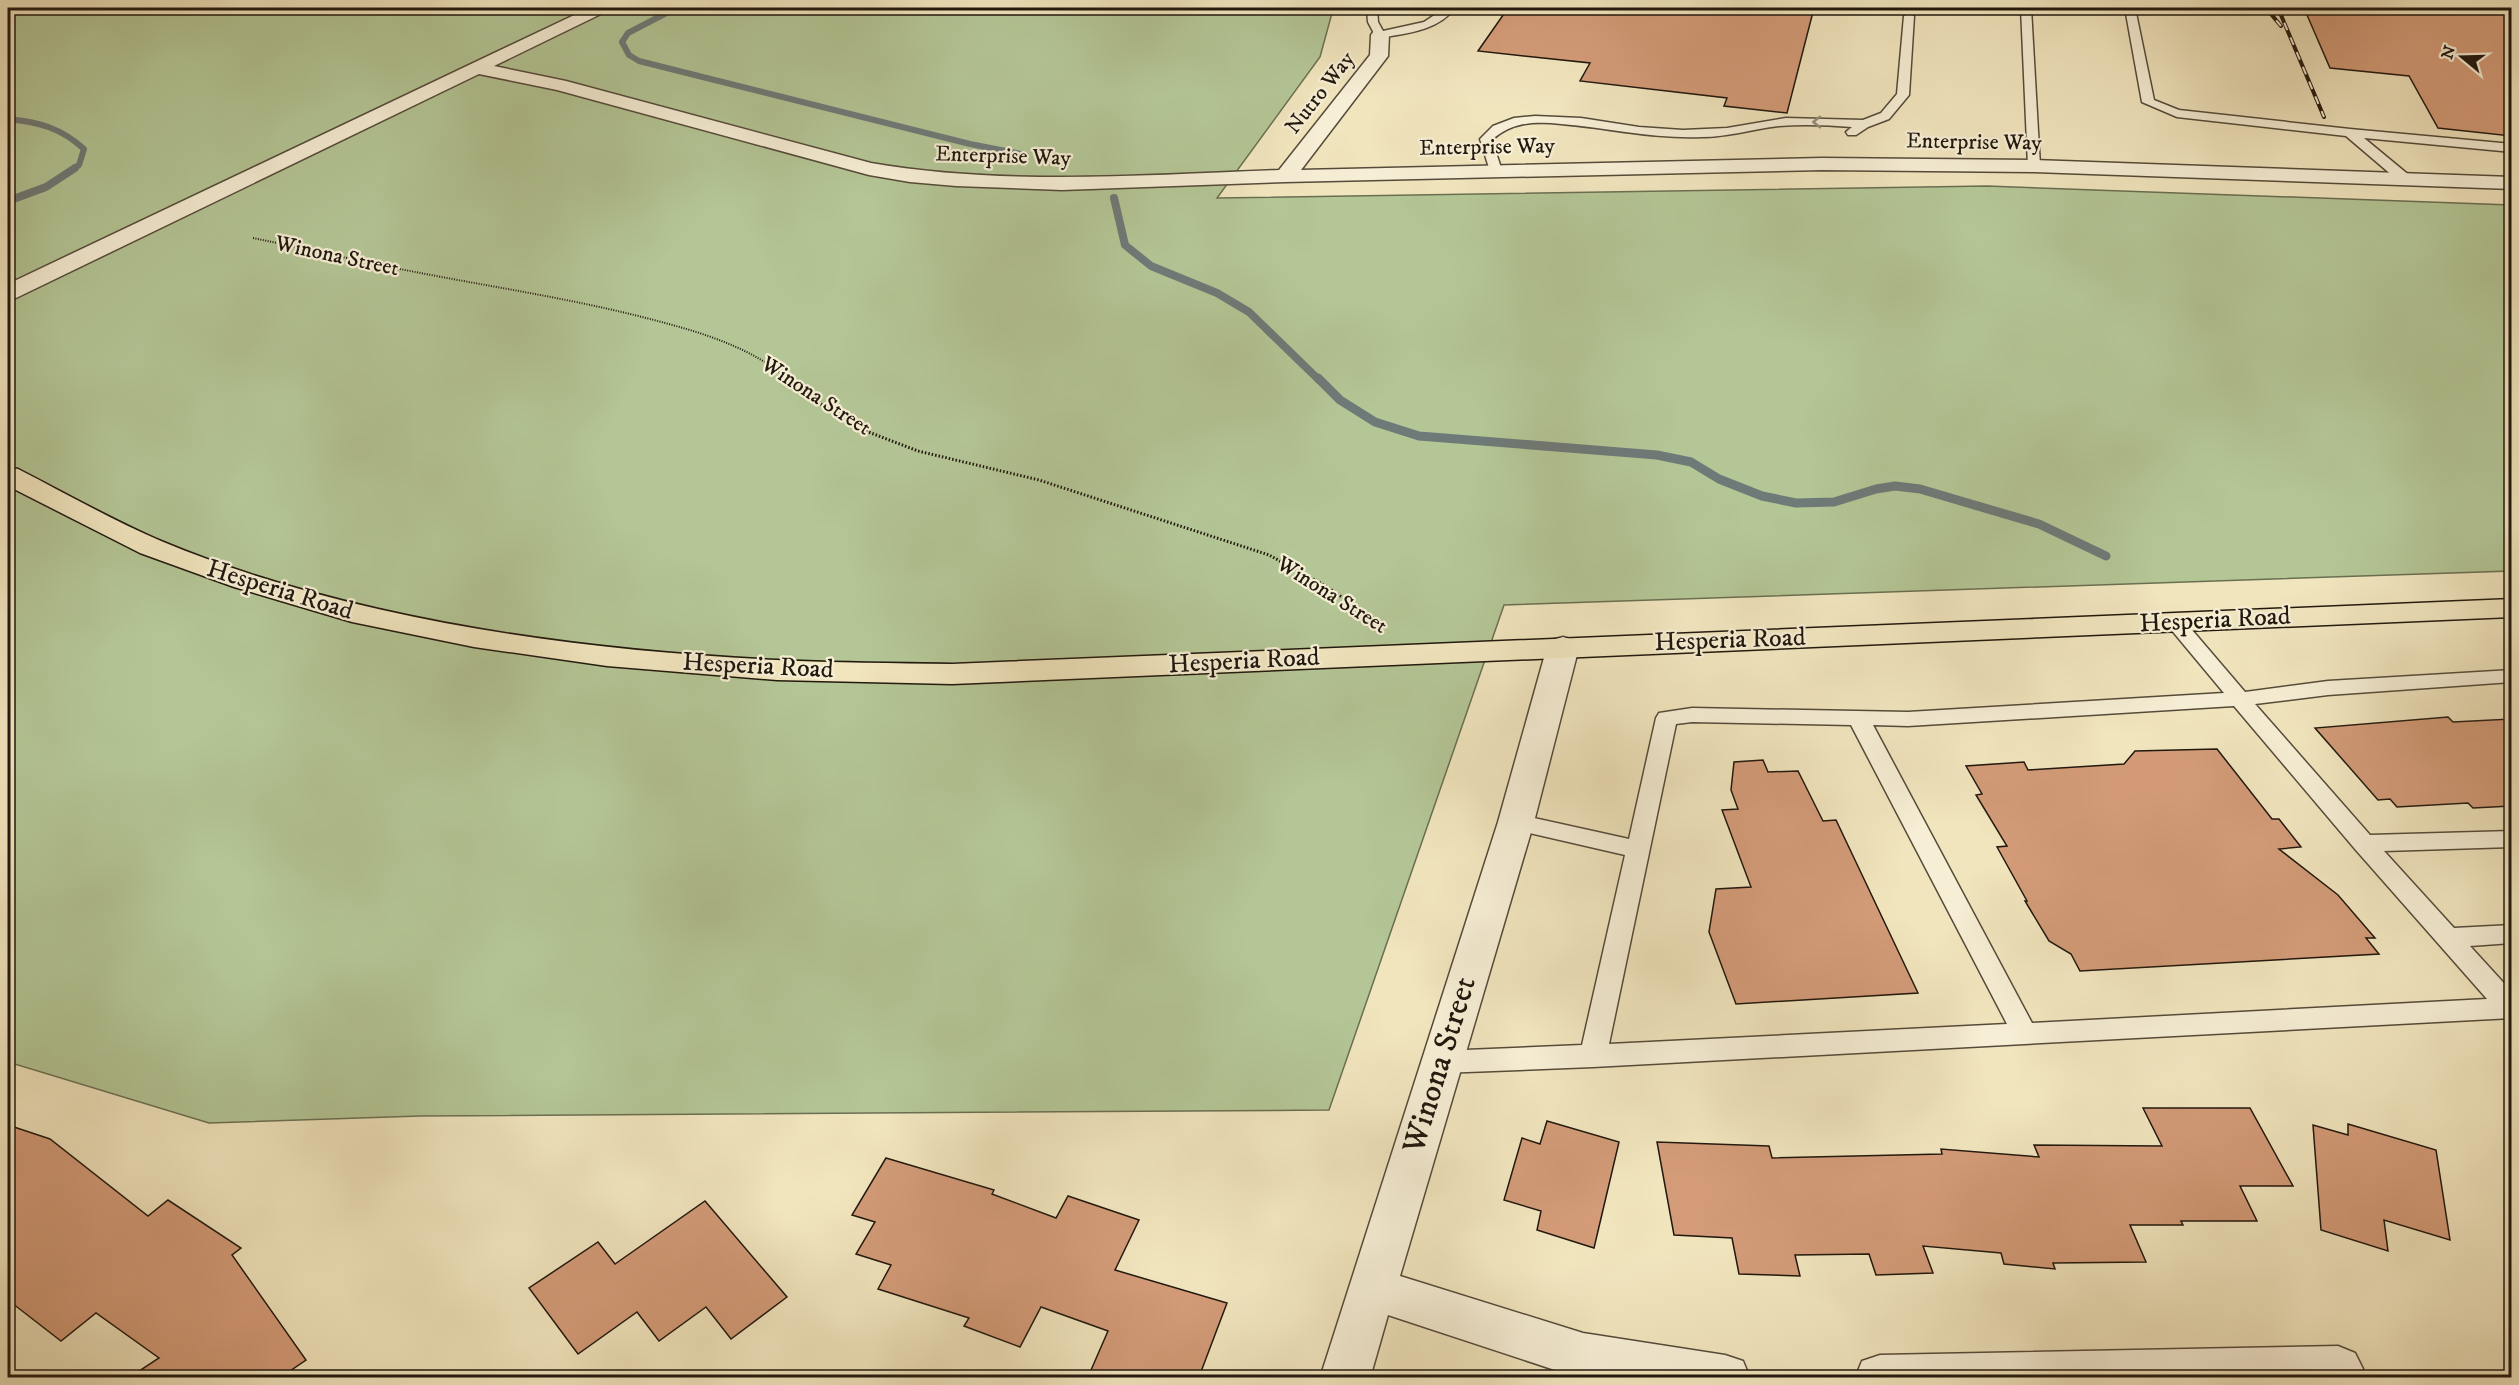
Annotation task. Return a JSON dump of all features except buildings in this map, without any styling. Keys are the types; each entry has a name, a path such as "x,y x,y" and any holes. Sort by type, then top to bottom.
{"main road":[{"name":"Hesperia Road","path":"8,475 150,547 245,581 352,613 474,637 607,656 777,670 952,674 2511,608"}],"street":[{"path":"8,293 601,8"},
{"name":"Nutro Way","path":"1285,176 1380,56 1380,35"},
{"name":"Enterprise Way","path":"478,68 560,85 870,169 910,176 1006,183 1062,184 1285,176 1822,164 2034,166 2511,183"},
{"name":"Winona Street","path":"1345,1377 1516,822 1563,647"},
{"path":"1371,1288 1584,1356 1725,1377"},
{"path":"1880,1377 2338,1369"}],"lane":[{"path":"1372,8 1373,22 1380,35 1431,23 1443,17 1450,8"},
{"path":"2026,8 2034,166"},
{"path":"2130,8 2148,102 2177,113 2350,133 2511,148"},
{"path":"1824,135 1851,132 1884,116 1903,95 1909,16"},
{"path":"1496,171 1486,140 1491,131 1512,121 1550,119 1659,132 1726,132 1780,137"},
{"path":"1726,132 1783,122 1864,124"},
{"path":"2350,133 2405,179"},
{"path":"2174,621 2363,843 2511,1008"},
{"path":"1593,1056 1667,718 1692,715 1908,719 2239,699 2328,688 2511,676"},
{"path":"1858,718 2024,1032"},
{"path":"1516,822 1639,850"},
{"path":"2363,843 2511,839"},
{"path":"2448,938 2511,934"},
{"path":"1441,1062 2511,1008"}],"path":[{"name":"Winona Street","path":"253,238 429,275 585,302 734,344 776,368 813,399 858,428 918,451 1040,480 1269,555 1324,585 1367,613 1418,653"}],"green space":[{"path":"8,8 1336,8 1332,13 1320,57 1217,198 1987,186 2511,205 2511,571 1504,605 1329,1110 420,1116 209,1123 8,1062"}],"waterway":[{"path":"676,8 628,33 622,42 629,55 639,61 970,144 1026,155"},
{"path":"8,119 49,127 75,142 84,149 79,165 73,169"},
{"path":"8,201 46,187 75,168"},
{"path":"1114,198 1125,245 1151,266 1217,293 1249,312 1319,380"},
{"path":"1318,378 1340,400 1375,422 1419,436 1657,455 1691,462 1719,479 1762,496 1796,503 1834,502 1876,489 1895,486 1920,489 2039,524 2106,556"}],"railway":[{"path":"2266,8 2281,26"},
{"path":"2278,8 2324,117"}]}
